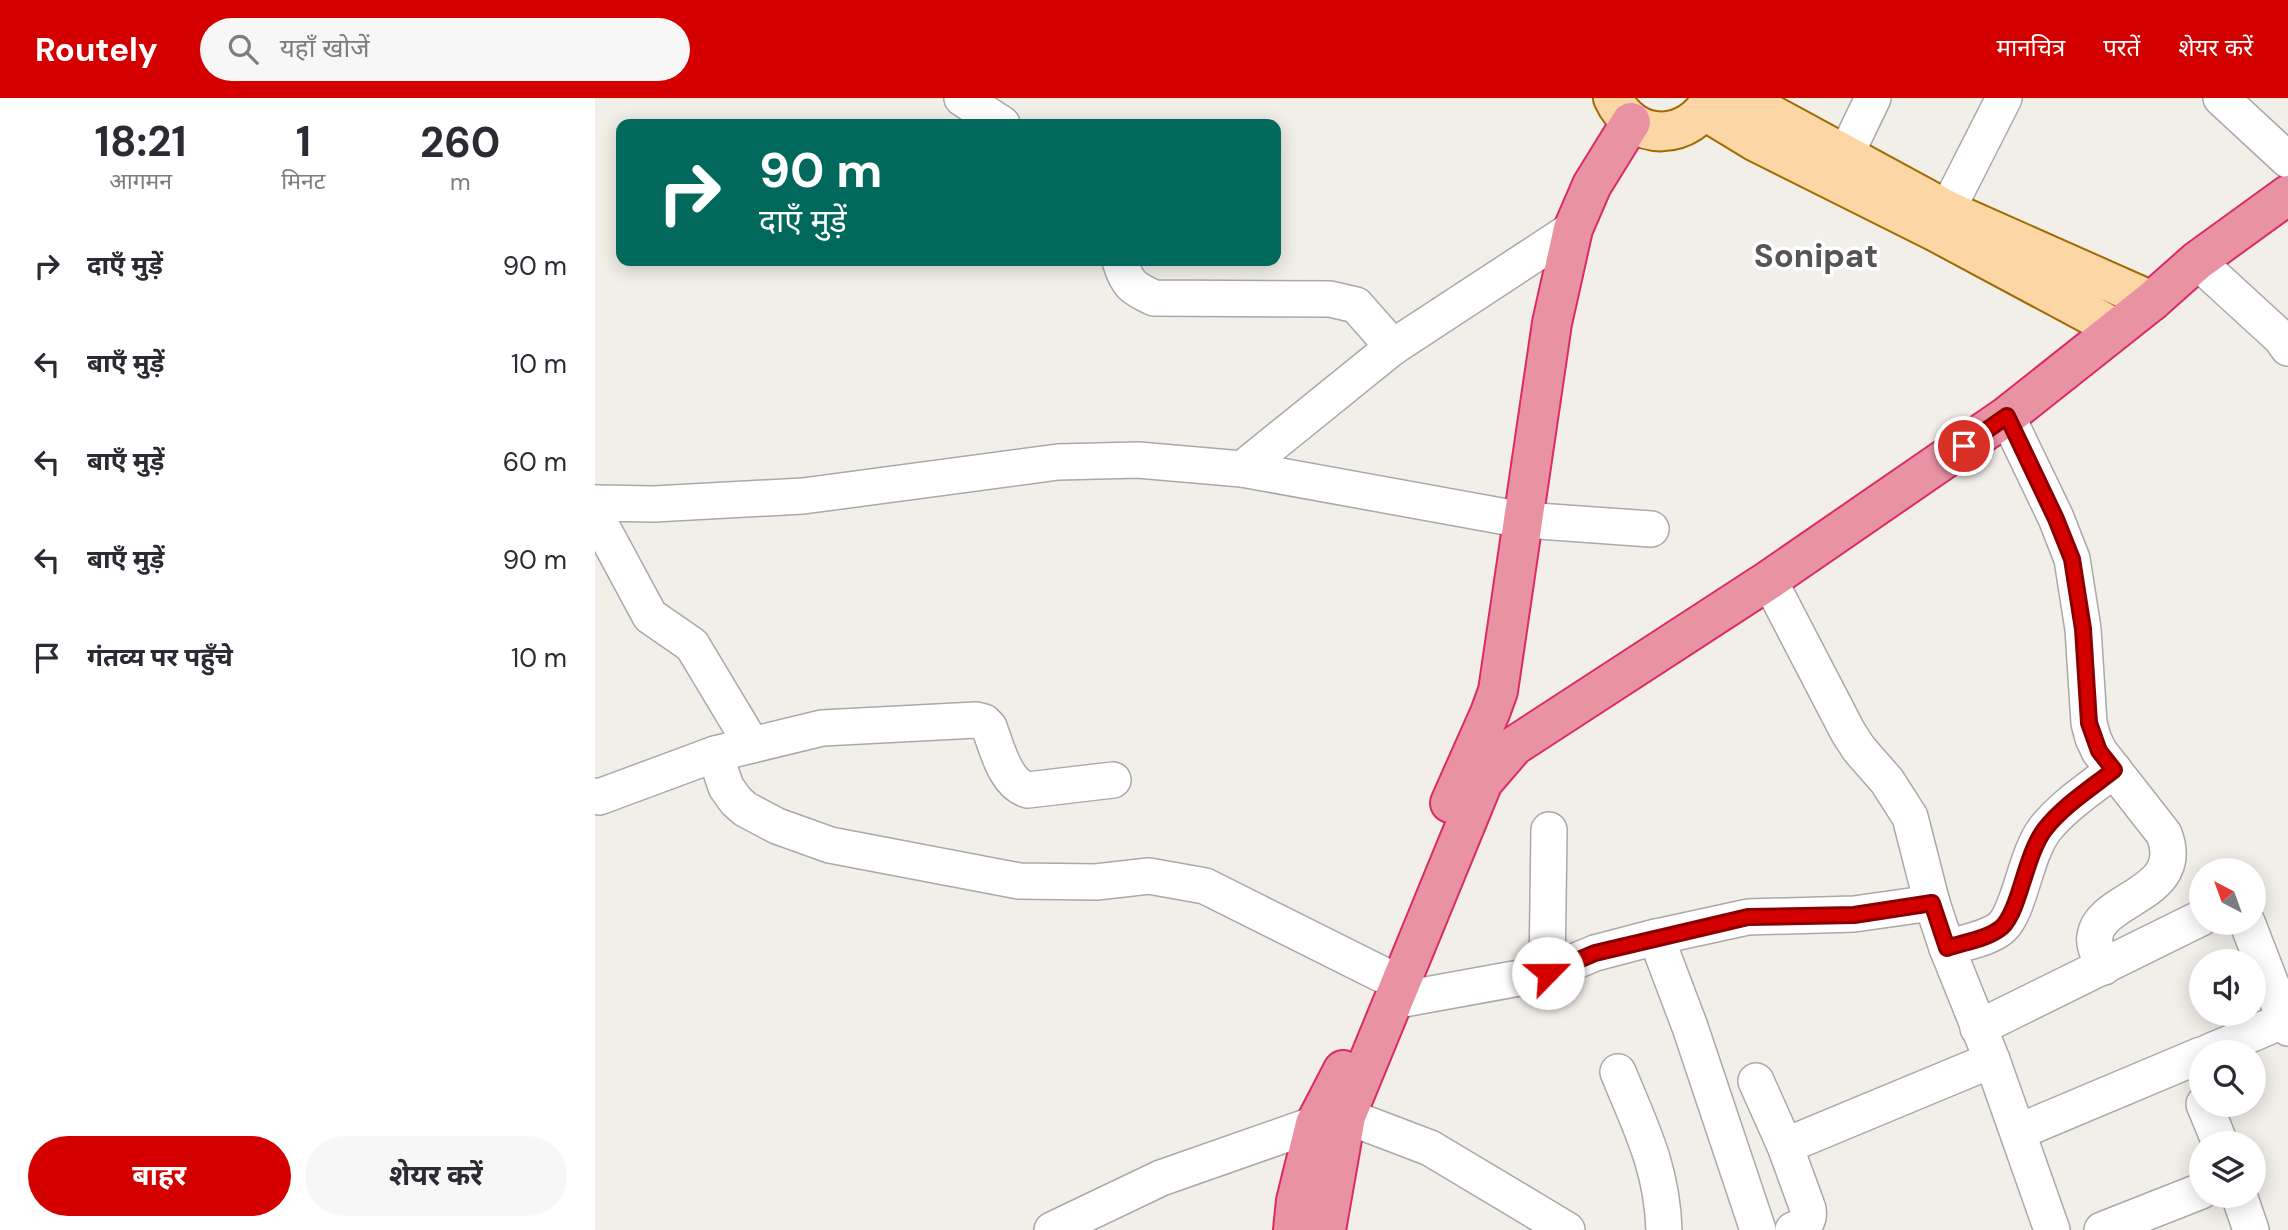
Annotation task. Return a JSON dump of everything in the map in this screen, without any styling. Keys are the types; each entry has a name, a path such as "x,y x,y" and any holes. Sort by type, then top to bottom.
{"highway":[{"path":"1387,988 1498,691 1552,323 1573,229 1622,110"},
{"path":"1293,1230 1296,1201 1387,988 1483,782 1514,746 1769,579 2007,416 2152,301 2197,261 2288,195"},
{"path":"1326,1230 1331,1120"}],"main road":[{"path":"1741,98 1789,112 1942,221 2115,328"},
{"path":"1622,110 1645,129 1671,132 1689,125 1708,104 1756,142 1942,221 2152,301"}],"street":[{"path":"962,98 994,119"},
{"path":"1846,154 1873,98"},
{"path":"1942,221 2004,98"},
{"path":"2221,98 2288,160"},
{"path":"1243,469 1393,348 1573,229"},
{"path":"2197,261 2286,339"},
{"path":"1122,266 1126,279 1136,289 1154,298 1346,301 1356,305 1393,348"},
{"path":"2007,416 2072,559 2083,629 2089,723 2099,751 2164,834 2169,848 2169,860 2162,873 2149,887 2100,922 2095,934 2095,944 2103,967"},
{"path":"595,503 654,504 803,496 1058,462 1137,460 1243,469 1523,520 1651,529"},
{"path":"595,514 650,617 692,645 751,745"},
{"path":"1769,579 1848,732 1887,781 1910,817 1932,903 1947,948 1992,1060 2052,1230"},
{"path":"595,796 599,797 715,754 822,728 977,720 989,727 1009,775 1020,788 1028,790 1113,780"},
{"path":"715,754 726,787 745,809 777,826 830,845 1019,881 1096,882 1149,876 1205,886 1387,988 1548,973 1595,953 1748,917 1854,915 1932,903"},
{"path":"1947,948 2001,928 2010,918 2030,857 2045,829 2064,809 2114,770"},
{"path":"1548,973 1549,830"},
{"path":"1978,1028 2189,924"},
{"path":"2243,1040 2287,1024 2252,935"},
{"path":"1656,937 1690,1027 1758,1230"},
{"path":"1785,1146 1992,1060"},
{"path":"2018,1132 2189,1060"},
{"path":"1618,1072 1655,1163 1662,1196 1664,1230"},
{"path":"1756,1081 1785,1146 1809,1217 1800,1228 1793,1230"},
{"path":"1052,1230 1161,1178 1331,1120 1430,1148 1567,1230"},
{"path":"2102,1230 2189,1196"},
{"path":"2243,1208 2251,1230"}],"district":[{"name":"Sonipat","path":"1816,255"}],"route":[{"path":"1548,973 1595,953 1712,923 1748,917 1786,914 1854,915 1932,903 1947,948 1989,934 2001,928 2010,918 2034,846 2045,829 2064,809 2114,770 2099,751 2089,723 2089,690 2083,629 2072,559 2056,519 2007,416 1964,446"}]}
